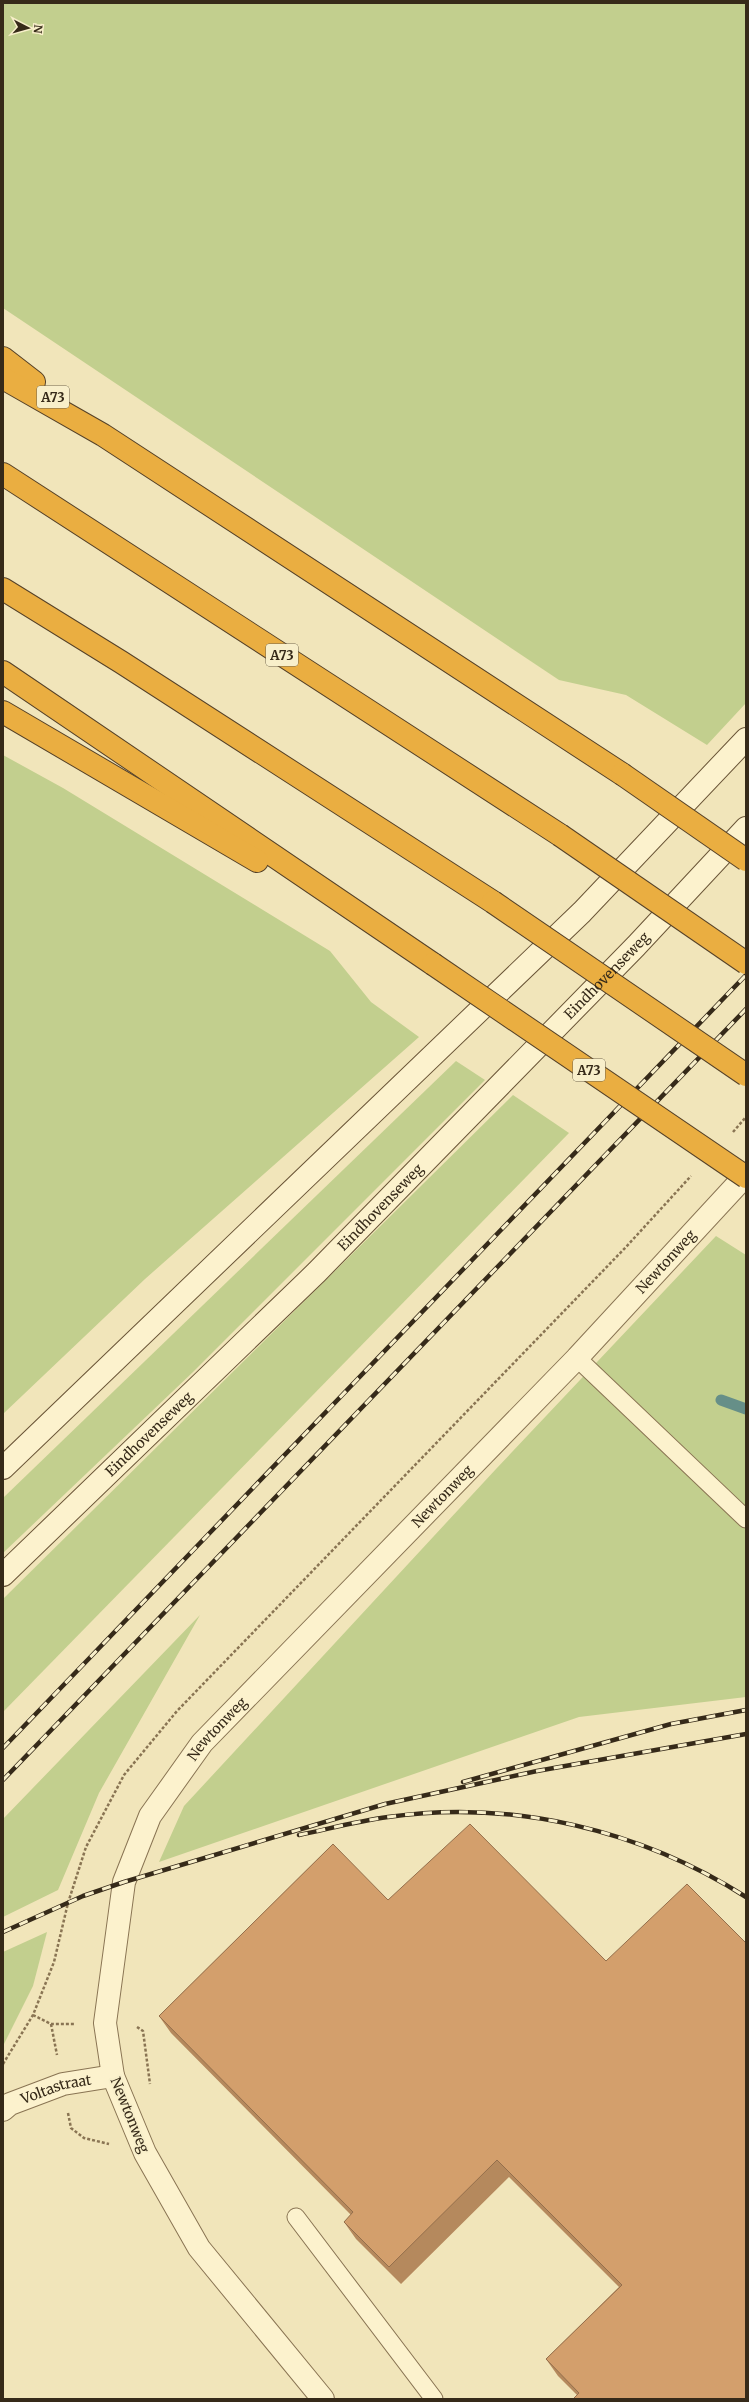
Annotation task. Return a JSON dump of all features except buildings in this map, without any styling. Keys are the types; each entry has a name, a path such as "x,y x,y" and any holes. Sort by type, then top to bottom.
{"highway":[{"name":"A73","path":"3,358 103,435"},
{"name":"A73","path":"3,378 103,435 622,774 746,860"},
{"name":"A73","path":"3,474 560,835 746,963"},
{"path":"3,589 121,662 493,902 746,1075"},
{"name":"A73","path":"3,672 746,1176"},
{"name":"A73","path":"3,712 433,964"}],"main road":[{"path":"3,1468 582,912 746,739"},
{"name":"Eindhovenseweg","path":"3,1575 317,1272 636,946 746,828"},
{"name":"Newtonweg","path":"323,2399 199,2248 145,2153 113,2076 105,2023 124,1882 150,1816 202,1743 577,1358 746,1176"},
{"name":"Voltastraat","path":"3,2110 10,2104 62,2084 113,2076"}],"lane":[{"path":"577,1358 746,1519"},
{"path":"296,2217 434,2399"}],"path":[{"path":"3,2064 33,2015 51,2024"}],"green space":[{"path":"3,3 746,3 746,703 707,745 626,695 559,680 3,308"},
{"path":"3,755 63,788 330,951 371,1002 419,1037 145,1279 3,1414"},
{"path":"456,1061 485,1080 193,1372 3,1553 3,1498"},
{"path":"513,1095 569,1133 3,1712 3,1599"},
{"path":"716,1236 746,1255 746,1697 579,1717 159,1862 184,1806 496,1469"},
{"path":"200,1615 99,1793 58,1890 3,1917 3,1819"},
{"path":"47,1932 33,1986 3,2046 3,1952"}],"waterway":[{"path":"721,1400 746,1409"}],"railway":[{"path":"3,1748 746,975"},
{"path":"3,1780 746,1009"},
{"path":"463,1782 671,1724 746,1710"},
{"path":"3,1932 83,1896 124,1882 385,1804 537,1771 746,1734"},
{"path":"299,1835 388,1817 435,1813 481,1812 528,1817 574,1825 619,1837 663,1854 706,1874 746,1897"}]}
